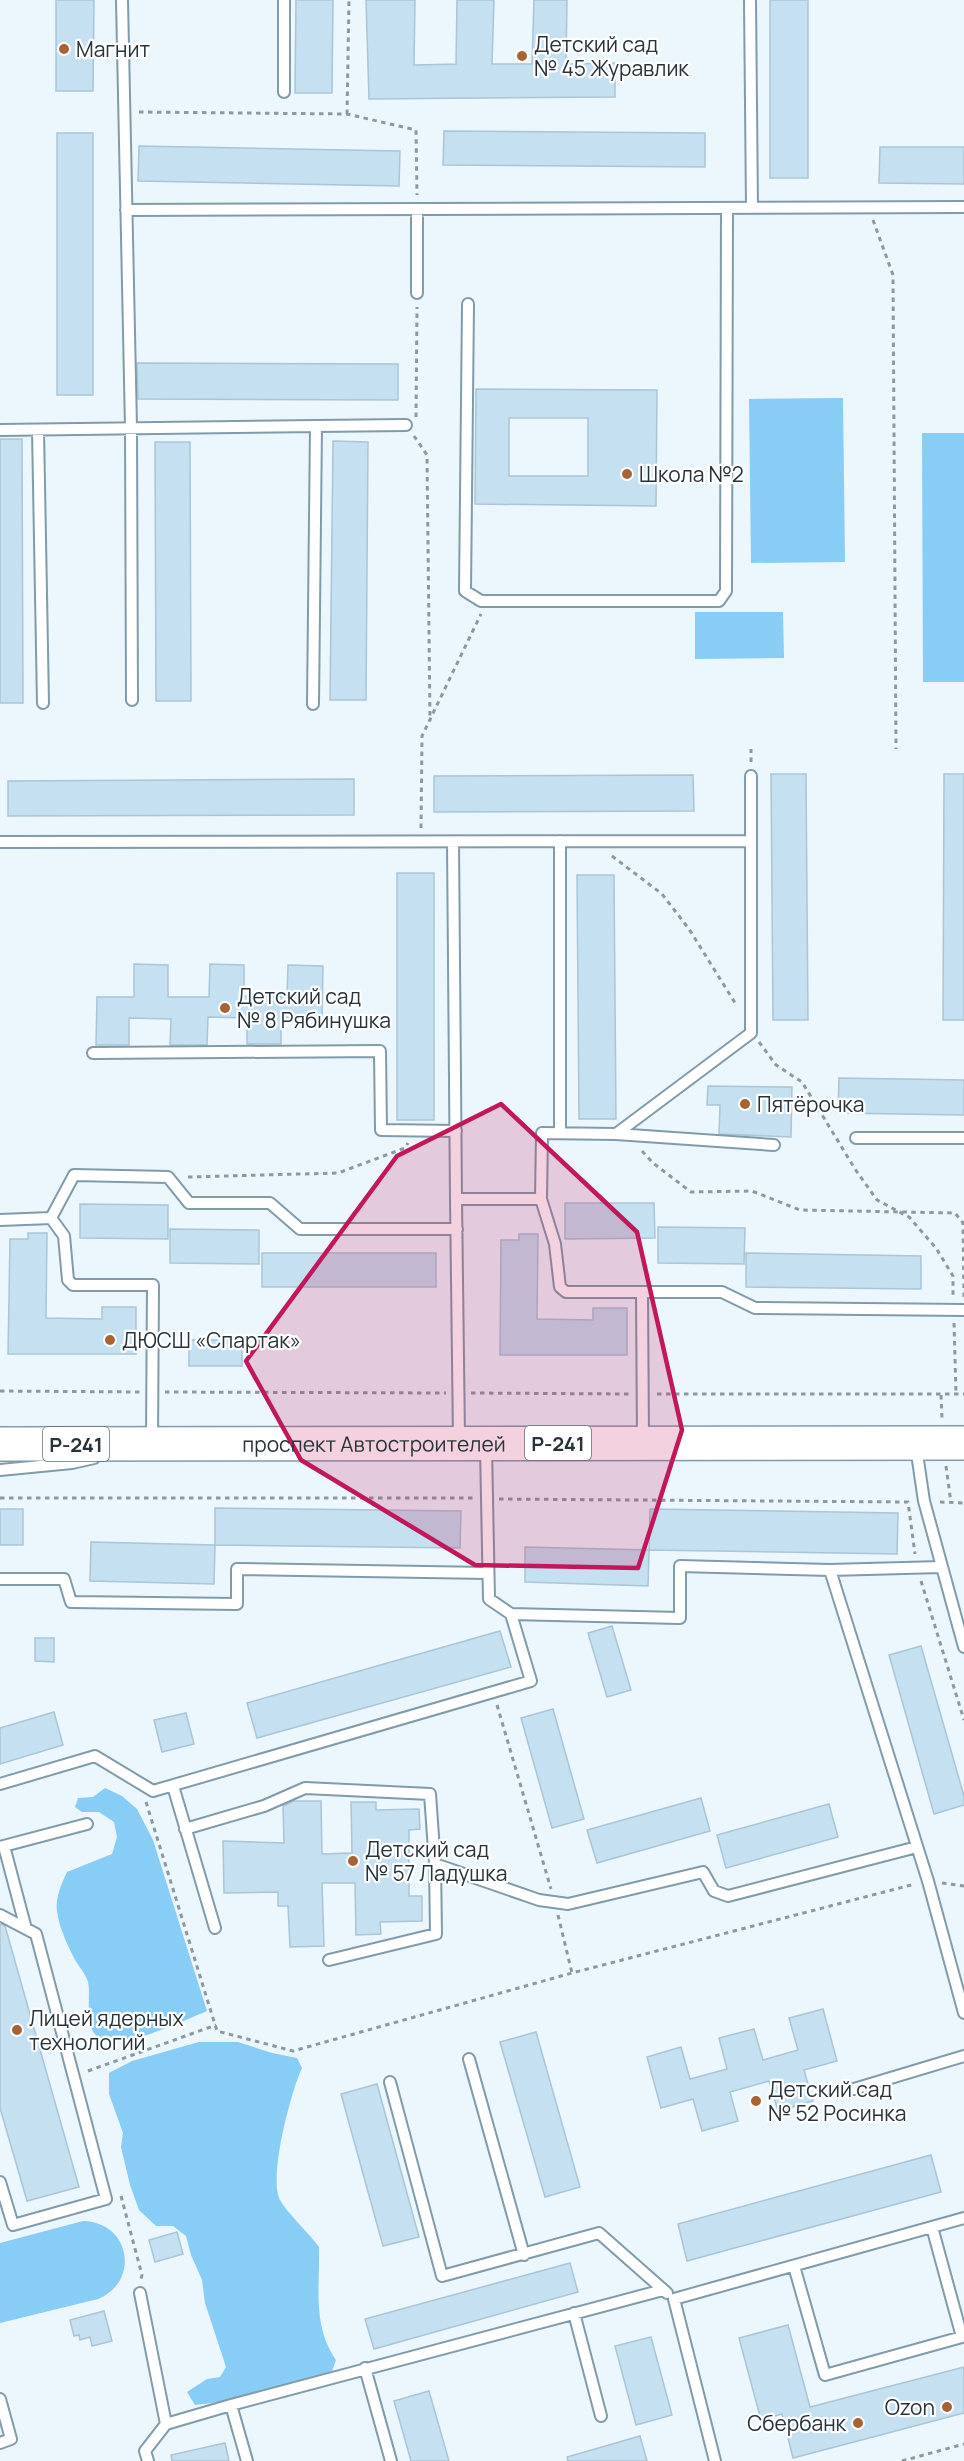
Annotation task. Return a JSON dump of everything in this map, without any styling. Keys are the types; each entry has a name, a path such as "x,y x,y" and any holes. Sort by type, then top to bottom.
{"highway":[{"name":"проспект Автостроителей","path":"0,1444 964,1443"}],"lane":[{"path":"122,0 131,427 132,700"},
{"path":"284,0 284,92"},
{"path":"750,0 752,208"},
{"path":"126,210 964,207"},
{"path":"468,304 465,591 481,601 719,601 726,591 727,208"},
{"path":"417,209 417,293"},
{"path":"313,704 316,426"},
{"path":"0,430 411,426"},
{"path":"38,430 43,703"},
{"path":"621,1134 752,1033 751,776"},
{"path":"560,841 560,1133"},
{"path":"0,842 751,841"},
{"path":"453,842 459,1393 487,1498 489,1599 511,1614 680,1618 680,1566 830,1570 941,1567"},
{"path":"93,1053 380,1051 381,1130 456,1131"},
{"path":"774,1145 621,1134 542,1133 541,1199 555,1244 560,1287 566,1292 722,1292 755,1308 960,1310"},
{"path":"856,1138 964,1138"},
{"path":"51,1218 74,1175 168,1177 189,1203 270,1203 300,1229 457,1229"},
{"path":"456,1199 541,1199"},
{"path":"0,1220 51,1218"},
{"path":"0,1470 72,1463 152,1444 153,1285 73,1285 68,1280 64,1236 51,1218"},
{"path":"642,1292 643,1444"},
{"path":"916,1443 924,1501 964,1647"},
{"path":"0,1579 64,1579 71,1602 237,1604 237,1569 488,1573"},
{"path":"830,1570 928,1881 964,2013"},
{"path":"0,1784 95,1756 153,1791 531,1681 511,1614"},
{"path":"173,1786 215,1928"},
{"path":"185,1829 264,1806 305,1788 430,1794 435,1864 436,1934 328,1960"},
{"path":"26,1929 2,1847 87,1824"},
{"path":"435,1864 538,1900 568,1904 702,1872 714,1891 728,1896 917,1847"},
{"path":"0,1915 36,1934 106,2199 13,2225 0,2182"},
{"path":"854,2090 964,2056"},
{"path":"468,2059 524,2254"},
{"path":"390,2082 442,2276 599,2233 674,2300 715,2461"},
{"path":"674,2300 964,2218"},
{"path":"794,2266 825,2375 962,2337 932,2227"},
{"path":"148,2461 145,2451 166,2424 365,2368 663,2290"},
{"path":"140,2293 166,2424"},
{"path":"574,2313 601,2416"},
{"path":"365,2368 391,2461"},
{"path":"0,2399 11,2439 0,2442"},
{"path":"231,2405 248,2461"}],"path":[{"path":"347,114 349,0"},
{"path":"124,112 347,114 416,130 417,209"},
{"path":"868,207 893,275 896,749"},
{"path":"416,417 417,293"},
{"path":"411,426 416,440 427,455 430,721"},
{"path":"411,426 416,440"},
{"path":"421,842 422,736 488,601"},
{"path":"588,841 626,865 662,894 689,929 728,988 752,1033 776,1065 802,1082 855,1169 877,1200 909,1217 936,1248 953,1276 960,1310 954,1325"},
{"path":"168,1177 295,1176 338,1173 405,1148 415,1131"},
{"path":"621,1134 653,1163 691,1192 752,1191 800,1210 955,1213 963,1223 964,1305 954,1325 956,1394"},
{"path":"0,1391 964,1394"},
{"path":"0,1498 487,1498 908,1502 917,1568 964,1720"},
{"path":"493,1692 555,1903 572,1973"},
{"path":"141,1785 217,2031 293,2051 572,1973 928,1881 963,1886"},
{"path":"90,2081 87,2069 216,2025"},
{"path":"121,2195 142,2275 140,2293"},
{"path":"902,2461 964,2444"}],"highlighted area":[{"path":"501,1104 637,1232 682,1430 638,1568 475,1565 301,1460 246,1361 397,1156"}],"shaded area":[{"path":"843,398 845,562 751,563 749,399"},
{"path":"922,433 964,433 964,682 923,682"},
{"path":"695,612 783,612 784,658 695,659"},
{"path":"105,1788 122,1796 137,1809 153,1840 207,2011 138,2038 112,2043 103,2041 92,2029 88,1982 66,1941 57,1911 59,1891 67,1872 112,1854 117,1837 114,1822 99,1812 82,1812 75,1807 78,1798 93,1797"},
{"path":"199,2042 238,2042 297,2058 302,2068 282,2134 277,2189 280,2200 319,2247 320,2319 328,2347 336,2360 332,2371 247,2396 195,2405 187,2392 207,2379 220,2377 226,2367 205,2303 202,2280 186,2236 173,2226 156,2226 139,2210 121,2147 123,2133 109,2094 109,2073 132,2061"},
{"path":"83,2221 99,2224 112,2231 120,2242 124,2254 124,2267 120,2280 111,2291 98,2299 0,2323 0,2243"}],"building":[{"path":"56,0 94,0 93,91 56,91"},
{"path":"296,0 333,0 332,93 295,93"},
{"path":"366,0 415,0 414,65 456,64 457,0 494,0 492,64 532,64 534,0 567,0 566,64 615,63 615,97 369,99"},
{"path":"770,0 808,0 808,178 770,178"},
{"path":"444,131 705,133 705,167 443,165"},
{"path":"57,133 93,133 93,395 57,395"},
{"path":"139,146 400,151 399,186 138,181"},
{"path":"880,147 964,147 964,184 879,183"},
{"path":"137,363 398,364 398,400 138,399"},
{"path":"476,389 657,390 656,506 475,504","holes":["509,418 588,418 588,476 509,476"]},
{"path":"0,439 22,439 23,703 0,703"},
{"path":"333,441 368,442 366,700 330,700"},
{"path":"155,442 190,442 191,701 156,701"},
{"path":"771,774 806,774 808,1020 773,1020"},
{"path":"944,774 964,774 964,1020 943,1020"},
{"path":"693,775 694,811 434,812 434,776"},
{"path":"354,779 354,815 8,816 8,781"},
{"path":"397,873 434,873 434,1120 397,1120"},
{"path":"577,875 614,875 616,1119 579,1119"},
{"path":"134,964 168,965 168,997 209,997 210,964 244,965 244,996 287,997 288,965 323,966 322,1018 281,1018 281,1044 247,1044 247,1018 208,1017 207,1045 170,1045 171,1019 129,1018 129,1045 96,1045 97,997 134,997"},
{"path":"839,1078 964,1080 964,1115 838,1113"},
{"path":"708,1086 792,1087 791,1137 719,1134 720,1105 707,1105"},
{"path":"565,1203 654,1203 655,1238 565,1239"},
{"path":"80,1204 168,1205 168,1239 80,1238"},
{"path":"658,1227 745,1228 744,1264 658,1263"},
{"path":"170,1229 259,1230 259,1264 170,1263"},
{"path":"28,1233 47,1233 46,1318 102,1319 102,1307 136,1307 136,1354 8,1354 10,1239 28,1239"},
{"path":"519,1234 538,1234 537,1319 593,1320 593,1308 627,1308 627,1355 500,1355 501,1240 519,1240"},
{"path":"262,1253 436,1253 436,1287 262,1287"},
{"path":"746,1253 921,1256 921,1289 746,1287"},
{"path":"189,1340 242,1340 242,1366 189,1366"},
{"path":"215,1508 461,1511 460,1548 215,1545"},
{"path":"0,1509 23,1509 23,1545 0,1545"},
{"path":"650,1509 898,1513 897,1554 649,1550"},
{"path":"91,1542 215,1545 214,1584 90,1581"},
{"path":"525,1547 649,1550 648,1586 525,1582"},
{"path":"612,1626 631,1690 607,1697 588,1633"},
{"path":"500,1631 511,1667 257,1738 247,1703"},
{"path":"35,1638 54,1638 54,1662 35,1661"},
{"path":"921,1646 964,1796 964,1805 934,1814 889,1655"},
{"path":"553,1709 584,1819 552,1828 521,1718"},
{"path":"54,1712 63,1745 0,1764 0,1728"},
{"path":"186,1713 194,1744 162,1752 154,1720"},
{"path":"701,1798 710,1831 597,1863 587,1830"},
{"path":"294,1801 321,1801 322,1854 352,1853 351,1802 376,1802 376,1810 419,1809 420,1829 409,1830 409,1896 422,1896 422,1921 380,1922 381,1934 356,1935 355,1883 322,1883 324,1946 290,1947 288,1906 278,1906 278,1892 224,1893 223,1841 284,1843 283,1806"},
{"path":"829,1804 838,1837 726,1868 717,1835"},
{"name":"Лицей ядерных технологий","path":"0,1925 5,1926 79,2187 27,2201 0,2108"},
{"path":"823,2009 837,2061 804,2070 813,2101 778,2111 769,2081 730,2092 738,2121 702,2131 693,2099 661,2108 647,2057 681,2047 690,2079 727,2069 719,2038 754,2029 763,2060 798,2050 789,2018"},
{"path":"536,2032 580,2187 545,2197 500,2042"},
{"path":"377,2084 419,2237 383,2246 341,2094"},
{"path":"931,2155 941,2192 687,2261 678,2224"},
{"path":"177,2232 183,2254 155,2262 149,2240"},
{"path":"570,2263 578,2292 374,2349 365,2319"},
{"path":"104,2311 112,2341 92,2346 90,2337 80,2340 79,2335 74,2336 70,2320"},
{"path":"788,2325 810,2407 964,2367 964,2413 793,2458 782,2414 761,2420 739,2338"},
{"path":"651,2337 672,2415 636,2425 615,2346"},
{"path":"429,2391 449,2461 411,2461 394,2401"},
{"path":"640,2436 647,2461 568,2461 567,2457"},
{"path":"225,2443 229,2461 172,2461 171,2455"}],"place":[{"name":"Магнит","path":"64,49"},
{"name":"Детский сад № 45 Журавлик","path":"522,56"},
{"name":"Школа №2","path":"627,474"},
{"name":"Детский сад № 8 Рябинушка","path":"225,1008"},
{"name":"Пятёрочка","path":"745,1104"},
{"name":"ДЮСШ «Спартак»","path":"110,1340"},
{"name":"Детский сад № 57 Ладушка","path":"353,1861"},
{"name":"Лицей ядерных технологий","path":"17,2030"},
{"name":"Детский сад № 52 Росинка","path":"756,2101"},
{"name":"Ozon","path":"947,2407"},
{"name":"Сбербанк","path":"858,2423"}]}
